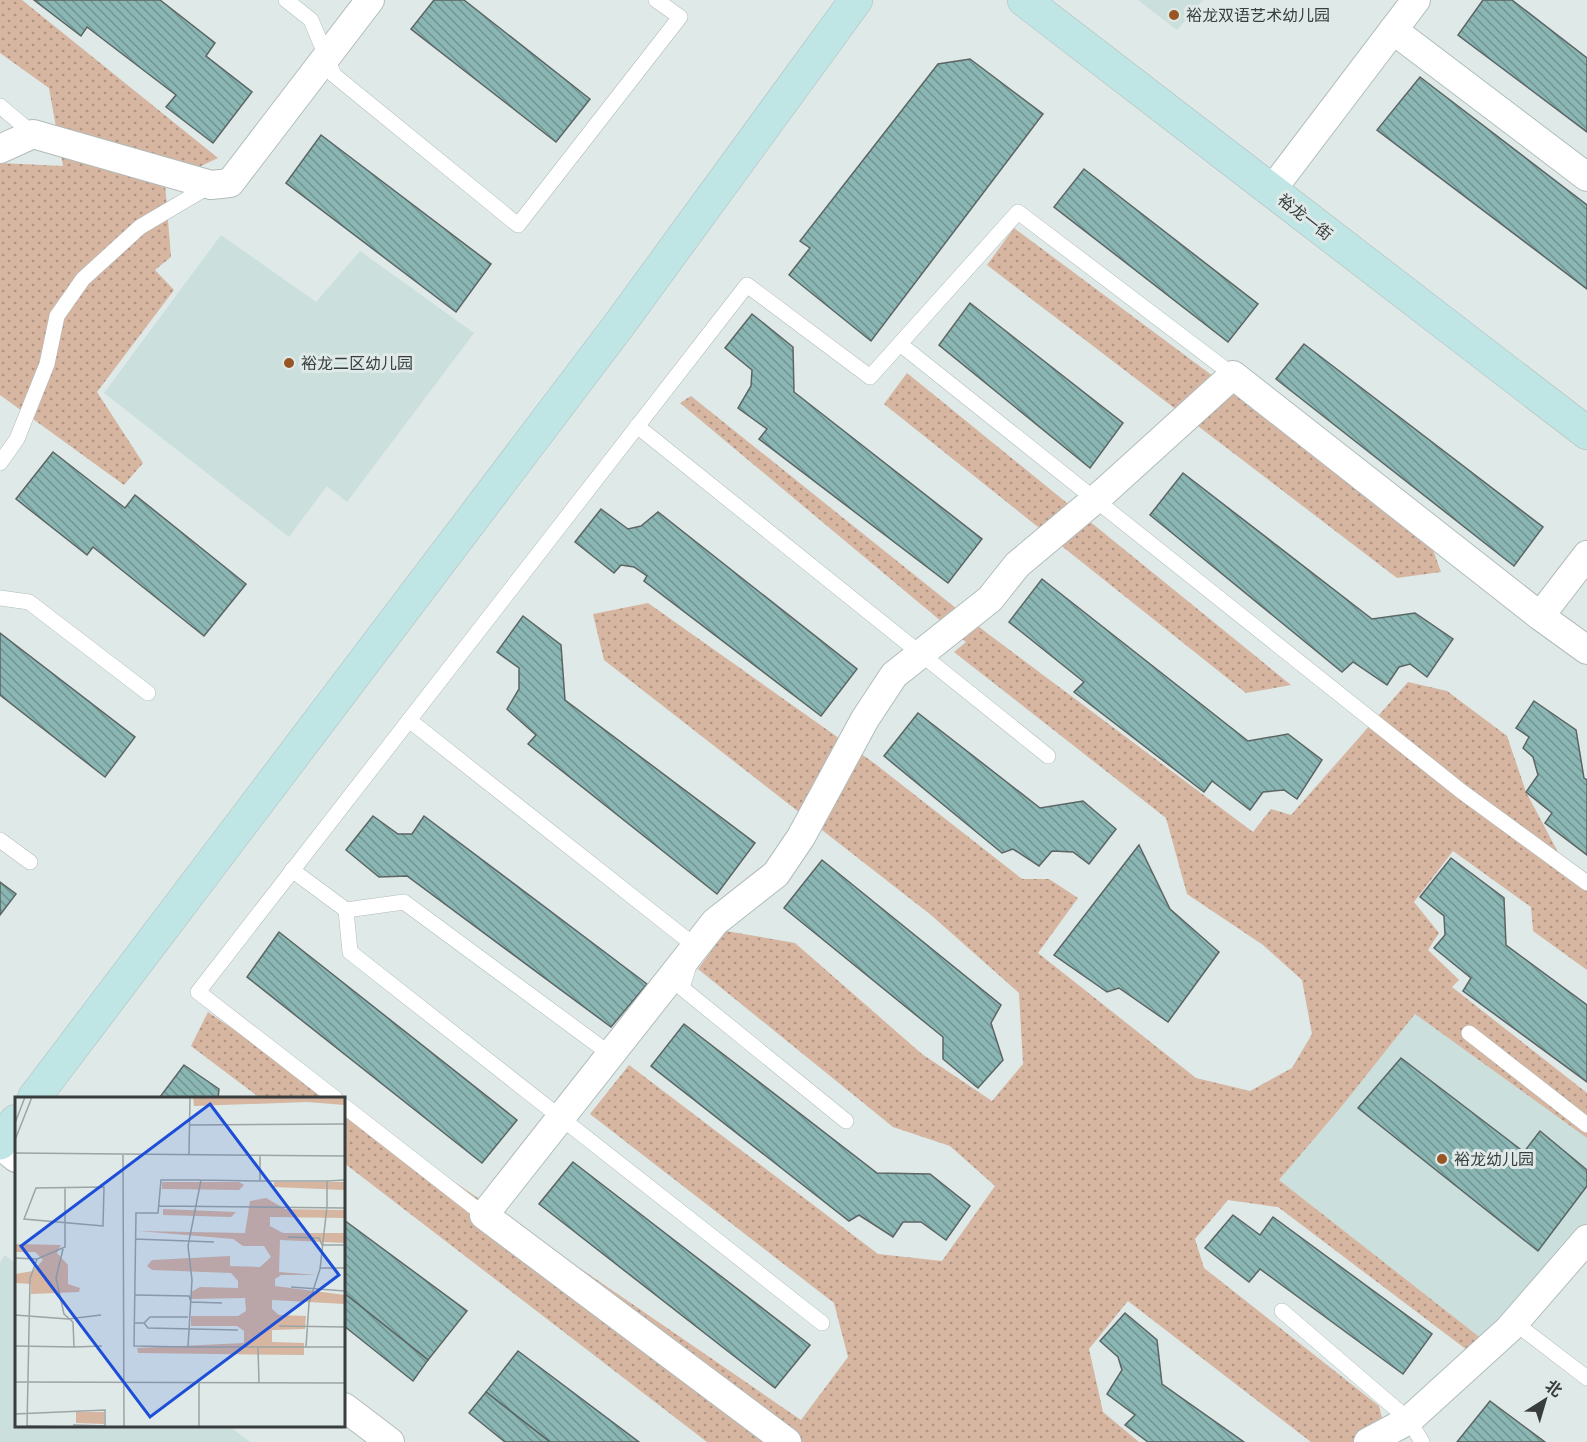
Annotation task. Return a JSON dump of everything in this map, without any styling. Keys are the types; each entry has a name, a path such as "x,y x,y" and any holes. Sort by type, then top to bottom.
{"street":[{"path":"0,149 33,134 211,185 230,183 370,0"},
{"path":"35,1097 619,325 856,0"},
{"name":"裕龙一街","path":"1024,0 1587,433"},
{"path":"1271,190 1416,0"},
{"path":"1393,30 1587,177"},
{"path":"787,1442 484,1215 715,922 776,874 801,837 865,719 894,675 990,599 1017,565 1095,499 1233,375 1540,616 1587,650"},
{"path":"1540,616 1587,555"},
{"path":"15,1122 0,1144 15,1157"},
{"path":"1368,1442 1415,1431 1515,1323 1587,1239"},
{"path":"345,1408 390,1442"}],"lane":[{"path":"286,0 311,20 334,75 518,225 680,17 656,0"},
{"path":"0,106 33,134"},
{"path":"0,463 17,439 47,364 57,316 83,279 140,227 211,185"},
{"path":"333,1097 198,992 747,285 870,377 1018,212 1233,375"},
{"path":"900,344 1461,791 1587,883"},
{"path":"637,426 1048,756"},
{"path":"0,598 29,602 148,693"},
{"path":"409,720 695,946 681,988 846,1120"},
{"path":"0,840 30,862"},
{"path":"292,870 346,910 404,902 610,1054"},
{"path":"346,910 350,952 822,1323"},
{"path":"1468,1033 1587,1125"},
{"path":"345,1107 484,1215"},
{"path":"1282,1311 1415,1431"},
{"path":"1515,1323 1587,1378"}],"shaded area":[{"path":"0,0 22,0 218,158 165,183 171,257 155,270 174,290 97,392 143,463 124,485 0,395 0,163 63,166 49,88 0,53"},
{"name":"裕龙双语艺术幼儿园","path":"1138,0 1203,0 1177,30"},
{"path":"1014,228 1428,536 1441,572 1397,578 987,265"},
{"name":"裕龙二区幼儿园","path":"221,235 316,302 360,251 474,333 347,502 327,486 289,537 104,393"},
{"path":"907,373 1291,685 1246,693 884,404"},
{"path":"691,396 987,633 1253,832 1271,809 1291,815 1408,682 1447,691 1507,736 1526,792 1567,869 1587,885 1587,970 1533,931 1531,907 1453,851 1414,902 1439,933 1428,950 1459,980 1452,987 1587,1093 1587,1138 1415,1014 1342,1106 1279,1180 1482,1339 1471,1353 1278,1207 1228,1200 1195,1239 1204,1268 1379,1406 1388,1442 1311,1442 1128,1301 1089,1349 1103,1412 1139,1442 707,1442 345,1164 345,1107 801,1420 848,1357 834,1303 590,1114 629,1065 878,1254 942,1261 995,1186 950,1146 893,1127 698,969 726,931 795,943 922,1054 992,1101 1023,1064 1019,993 931,915 604,660 593,614 648,603 874,763 1022,879 1049,879 1078,898 1038,953 1196,1078 1250,1091 1292,1068 1312,1034 1302,980 1263,945 1187,894 1166,818 954,652 966,642 680,403"},
{"path":"208,1012 332,1097 259,1097 191,1046"},
{"name":"裕龙幼儿园","path":"1415,1014 1587,1138 1587,1228 1482,1339 1279,1180 1342,1106"},
{"path":"5,1255 15,1263 15,1427 230,1427 250,1442 0,1442 0,1262"}],"building":[{"path":"34,0 160,0 215,43 206,56 252,92 213,143 166,107 176,95 87,27 81,36"},
{"path":"434,0 464,0 590,99 556,142 411,29"},
{"path":"1483,0 1512,0 1587,58 1587,132 1458,35"},
{"path":"970,59 1043,114 871,341 789,275 810,248 800,241 938,64"},
{"path":"1420,77 1587,205 1587,289 1377,130"},
{"path":"321,135 491,264 456,312 286,183"},
{"path":"1084,169 1258,304 1228,342 1054,207"},
{"path":"970,303 1123,423 1090,468 939,345"},
{"path":"752,314 793,347 794,392 982,539 948,583 759,439 767,429 738,408 751,386 752,370 725,348"},
{"path":"1304,344 1543,527 1514,566 1276,379"},
{"path":"53,452 125,508 135,495 246,584 204,636 93,547 87,555 16,499"},
{"path":"1183,473 1372,619 1415,613 1453,639 1427,677 1410,664 1399,667 1387,685 1353,662 1342,672 1150,515"},
{"path":"601,509 628,529 641,526 658,512 857,669 821,716 644,581 647,576 634,567 621,565 614,573 575,542"},
{"path":"1042,579 1248,741 1288,734 1322,760 1297,799 1284,790 1263,792 1250,810 1212,781 1204,792 1074,692 1084,682 1009,622"},
{"path":"523,616 561,645 565,700 755,843 717,894 528,744 536,735 507,709 519,689 519,668 497,652"},
{"path":"0,633 135,737 105,777 0,695"},
{"path":"1534,701 1576,730 1584,778 1587,780 1587,855 1545,823 1552,813 1526,792 1538,775 1533,757 1523,748 1529,737 1516,728"},
{"path":"918,713 1040,808 1083,801 1116,829 1089,864 1073,852 1052,851 1039,866 1013,849 1002,853 884,756"},
{"path":"373,816 398,834 412,834 424,816 647,984 611,1027 407,876 379,877 346,850"},
{"path":"1139,845 1170,909 1219,952 1168,1022 1119,988 1107,992 1054,955"},
{"path":"1451,858 1504,898 1506,945 1587,1005 1587,1082 1463,991 1471,978 1434,948 1445,935 1444,916 1420,897"},
{"path":"822,860 1001,1005 991,1023 1003,1060 978,1088 943,1059 943,1037 784,908"},
{"path":"0,882 16,894 0,915"},
{"path":"279,932 517,1120 482,1163 247,977"},
{"path":"684,1024 877,1173 930,1174 970,1206 946,1240 921,1222 903,1222 893,1237 859,1215 849,1221 651,1066"},
{"path":"1401,1058 1524,1152 1540,1131 1587,1170 1587,1186 1538,1251 1358,1108"},
{"path":"184,1065 219,1089 218,1097 160,1097"},
{"path":"573,1162 810,1345 775,1388 539,1204"},
{"path":"1233,1215 1260,1235 1273,1217 1432,1334 1403,1374 1260,1269 1249,1282 1205,1248"},
{"path":"345,1221 467,1311 428,1360 345,1294"},
{"path":"345,1294 428,1360 413,1381 345,1327"},
{"path":"1125,1313 1157,1340 1162,1384 1244,1442 1148,1442 1125,1425 1135,1415 1107,1394 1122,1370 1118,1357 1100,1341"},
{"path":"518,1351 639,1442 550,1442 486,1392"},
{"path":"486,1392 550,1442 505,1442 469,1413"},
{"path":"1490,1401 1545,1442 1457,1442"}],"place":[{"name":"裕龙双语艺术幼儿园","path":"1174,15"},
{"name":"裕龙二区幼儿园","path":"289,363"},
{"name":"裕龙幼儿园","path":"1442,1159"}]}
